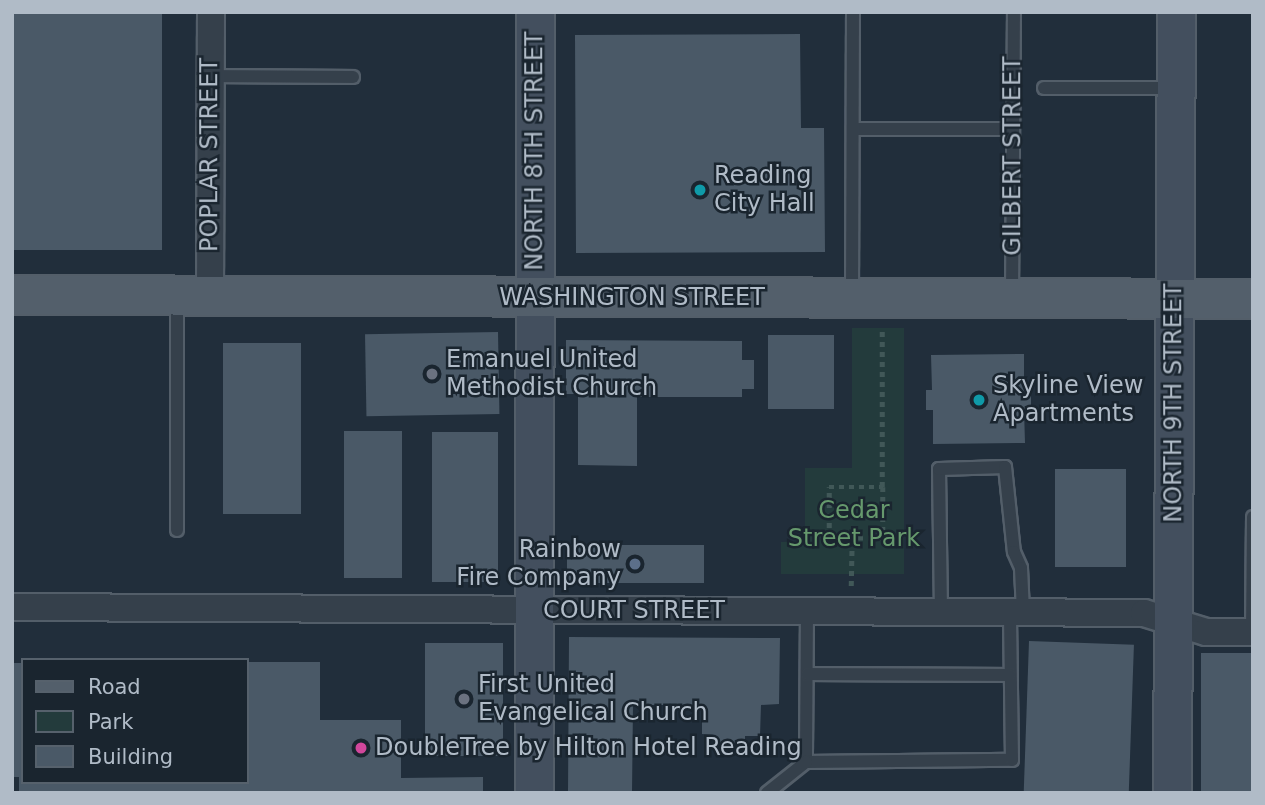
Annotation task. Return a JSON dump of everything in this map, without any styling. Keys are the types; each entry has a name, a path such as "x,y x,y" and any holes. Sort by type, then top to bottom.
{"main road":[{"name":"NORTH 8TH STREET","path":"534,793 535,12"},
{"name":"NORTH 9TH STREET","path":"1172,793 1175,12"},
{"name":"WASHINGTON STREET","path":"24,295 1253,299"}],"street":[{"name":"POPLAR STREET","path":"193,297 210,76 211,12"},
{"name":"COURT STREET","path":"12,607 1144,613 1206,632 1253,632"}],"lane":[{"path":"853,12 853,129 867,299"},
{"name":"GILBERT STREET","path":"1012,299 1014,12"},
{"path":"210,76 353,77"},
{"path":"1044,88 1175,88"},
{"path":"853,129 1013,129"},
{"path":"177,530 193,297"},
{"path":"767,793 806,762 1012,760 1010,676 1021,568 1014,552 1005,467 939,469 941,612"},
{"path":"1253,517 1253,632"},
{"path":"806,762 807,611"},
{"path":"807,674 1010,676"}],"path":[{"path":"867,299 882,487 883,538 829,538 829,487 882,487"},
{"path":"851,611 852,538"}],"green space":[{"name":"Cedar Street Park","path":"852,328 904,328 904,574 781,574 781,542 805,541 805,468 852,468"}],"building":[{"path":"12,12 162,12 162,250 12,250"},
{"name":"Reading City Hall","path":"800,34 801,128 824,128 825,252 576,253 575,35"},
{"name":"Emanuel United Methodist Church","path":"498,332 499,414 366,416 365,334"},
{"path":"768,335 834,335 834,409 768,409"},
{"path":"566,340 742,341 742,360 754,360 754,389 742,389 742,397 637,397 637,466 578,465 578,394 566,394"},
{"path":"223,343 301,343 301,514 223,514"},
{"name":"Skyline View Apartments","path":"1024,354 1024,390 1031,390 1031,409 1024,409 1025,443 933,444 933,410 926,410 926,390 932,390 931,355"},
{"path":"344,431 402,431 402,578 344,578"},
{"path":"432,432 498,432 498,582 432,582"},
{"path":"1055,469 1126,469 1126,567 1055,567"},
{"name":"Rainbow Fire Company","path":"567,545 704,545 704,583 567,583"},
{"path":"569,637 780,638 779,704 761,705 760,736 745,736 745,746 714,745 715,735 702,734 702,705 633,705 632,793 568,793"},
{"path":"1029,641 1134,645 1129,793 1024,793"},
{"name":"First United Evangelical Church","path":"425,643 503,643 503,756 425,756"},
{"path":"1201,653 1253,653 1253,793 1201,793"},
{"path":"248,662 320,662 320,720 401,720 401,778 483,777 483,793 19,793 19,777 12,777 12,663 21,663 21,784 248,784"}],"place":[{"name":"Reading City Hall","path":"700,190"},
{"name":"Emanuel United Methodist Church","path":"432,374"},
{"name":"Skyline View Apartments","path":"979,400"},
{"name":"Rainbow Fire Company","path":"635,564"},
{"name":"First United Evangelical Church","path":"464,699"},
{"name":"DoubleTree by Hilton Hotel Reading","path":"361,748"}]}
